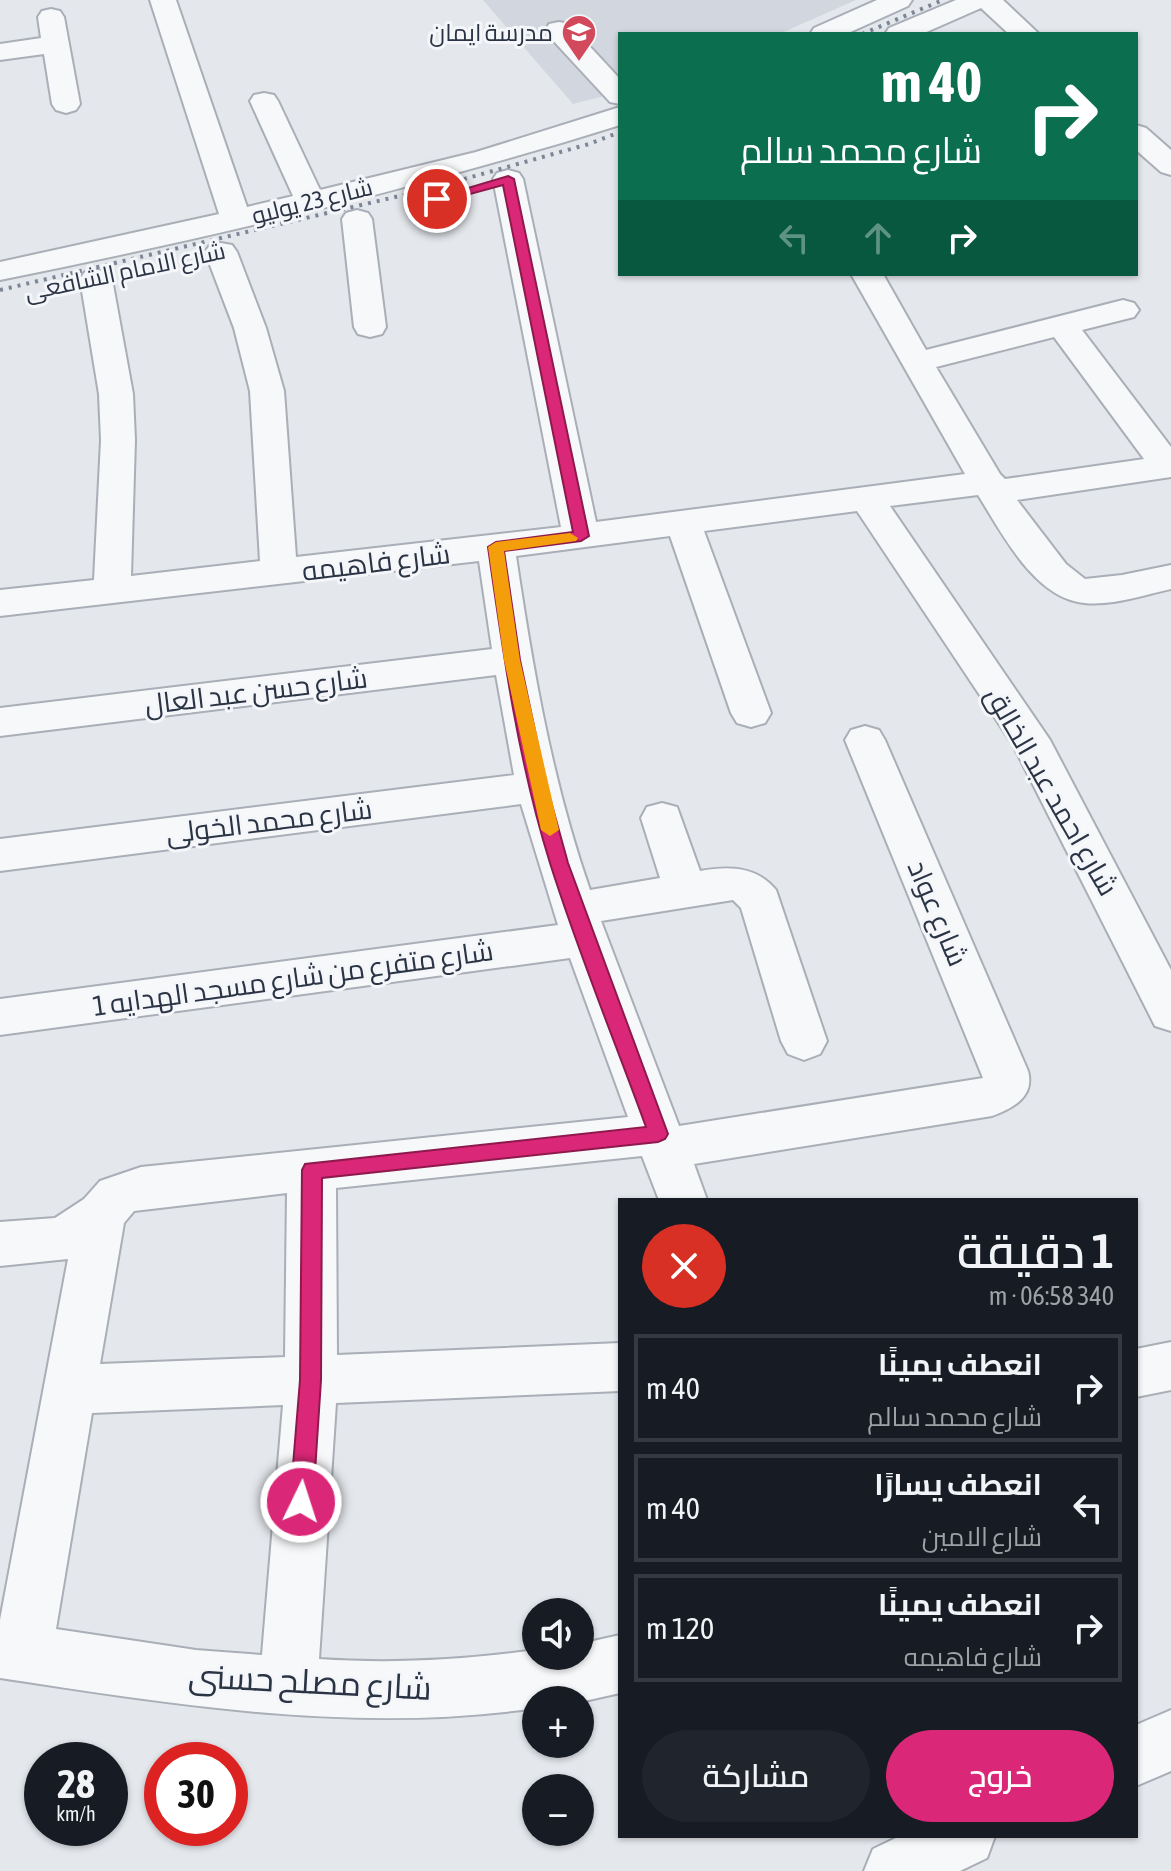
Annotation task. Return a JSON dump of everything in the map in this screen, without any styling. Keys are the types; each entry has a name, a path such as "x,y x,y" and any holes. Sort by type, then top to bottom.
{"street":[{"path":"163,0 236,220"},
{"path":"828,32 899,0"},
{"path":"904,32 978,0"},
{"path":"987,0 1023,32"},
{"path":"559,30 618,94"},
{"path":"0,52 54,31 66,104"},
{"path":"264,101 310,201"},
{"name":"شارع 23 يوليو","path":"0,271 236,220 486,158 618,117"},
{"path":"1138,136 1171,166"},
{"name":"شارع الامام الشافعى","path":"0,297 221,252 357,219 508,179 618,145"},
{"path":"508,179 581,536"},
{"path":"357,219 370,327"},
{"path":"221,252 250,328 267,391 279,573"},
{"path":"868,276 992,487 1052,574 1077,590 1094,591 1171,577"},
{"path":"96,279 116,394 118,440 112,591"},
{"path":"917,362 1123,310"},
{"path":"1061,325 1170,466"},
{"name":"شارع فاهيمه","path":"0,603 496,547 866,497 992,487 1170,466"},
{"name":"شارع احمد عبد الخالق","path":"866,497 1030,740 1171,1013"},
{"path":"683,522 751,713"},
{"path":"496,547 512,660 538,787 559,863 682,1198"},
{"name":"شارع حسن عبد العال","path":"0,722 512,660"},
{"name":"شارع عواد","path":"661,1141 992,1096 1006,1086 1005,1071 865,740"},
{"name":"شارع محمد الخولى","path":"0,855 538,787"},
{"path":"662,818 685,890"},
{"name":"شارع متفرع من شارع مسجد الهدايه 1","path":"0,1017 582,924 685,890 738,883 750,887 761,902 804,1041"},
{"path":"0,1244 59,1240 81,1230 117,1196 141,1188 312,1170 661,1141"},
{"path":"288,1686 311,1380 312,1170"},
{"path":"11,1650 70,1390 101,1214"},
{"path":"1138,1373 1171,1366"},
{"path":"70,1390 618,1367"},
{"name":"شارع مصلح حسنى","path":"11,1650 196,1679 362,1691 487,1686 618,1665"},
{"path":"1138,1755 1171,1740"},
{"path":"895,1871 958,1846"}],"shaded area":[{"name":"مدرسة ايمان","path":"483,0 856,0 784,32 618,32 618,93 573,104"}],"railway":[{"path":"867,32 943,0"},
{"path":"0,290 425,190 589,144 618,133"}],"slow traffic":[{"path":"550,830 512,660 496,547 570,538"}],"place":[{"name":"مدرسة ايمان","path":"579,63"}],"route":[{"path":"301,1502 311,1380 312,1170 658,1134 559,863 538,787 512,660 496,547 581,536 508,179 437,199"}]}
